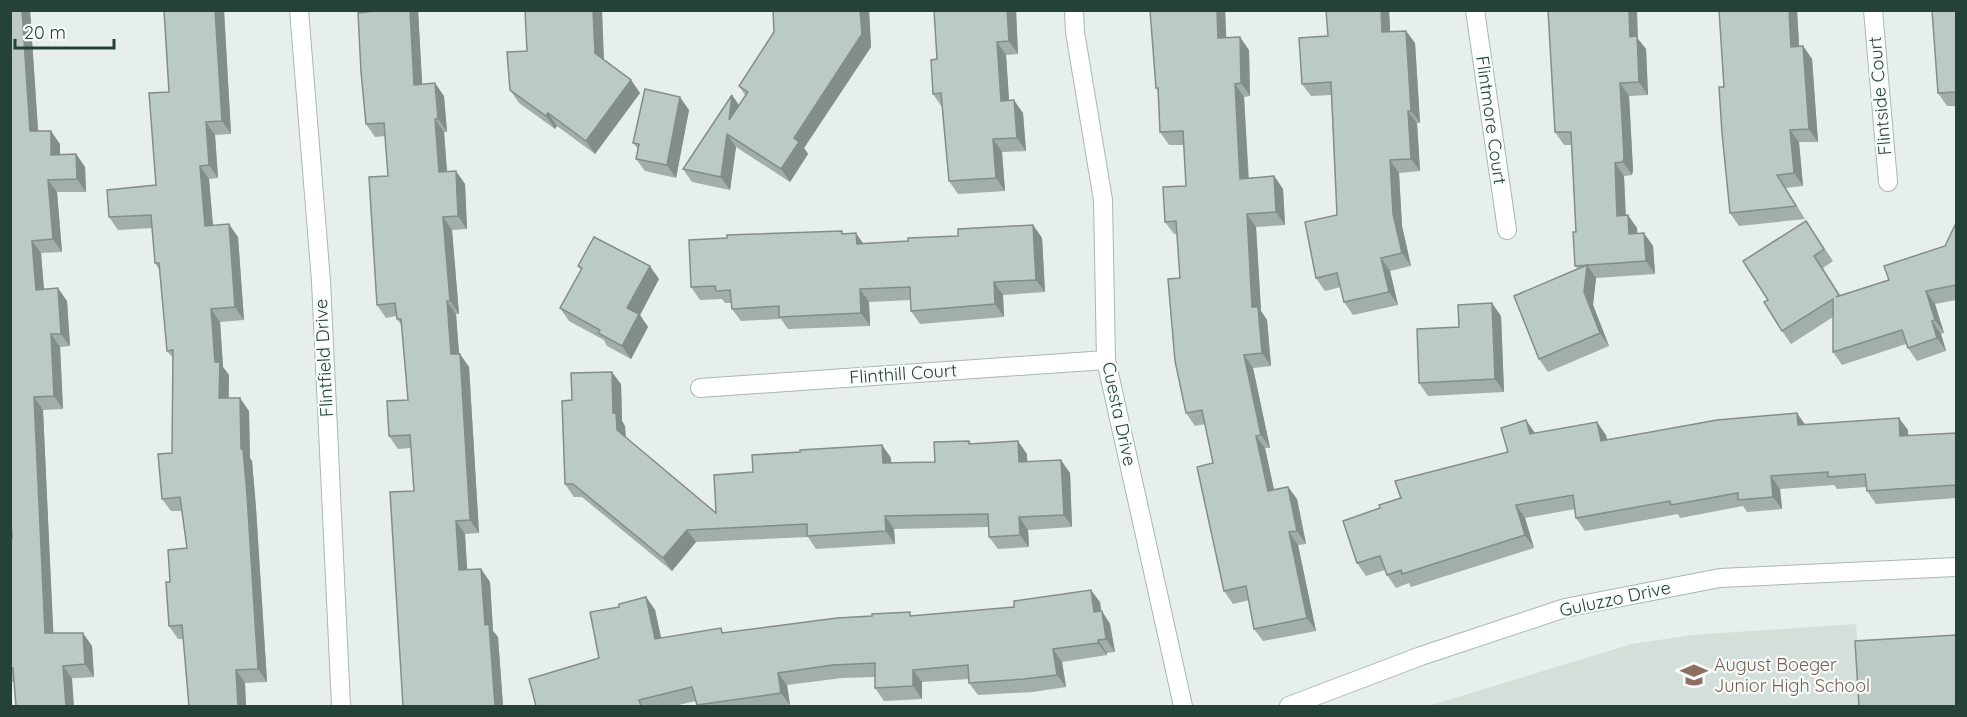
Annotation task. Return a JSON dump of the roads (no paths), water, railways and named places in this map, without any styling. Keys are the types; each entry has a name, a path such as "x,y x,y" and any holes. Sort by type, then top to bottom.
{"street":[{"name":"Flintfield Drive","path":"299,10 321,281 341,706"},
{"name":"Cuesta Drive","path":"1074,10 1075,32 1103,200 1106,360 1183,706"},
{"name":"Flintmore Court","path":"1474,10 1507,230"},
{"name":"Flintside Court","path":"1873,10 1888,182"},
{"name":"Flinthill Court","path":"700,388 1106,360"},
{"name":"Guluzzo Drive","path":"1289,706 1421,656 1565,608 1720,578 1956,567"}],"place":[{"name":"August Boeger Junior High School","path":"1694,675"}]}
